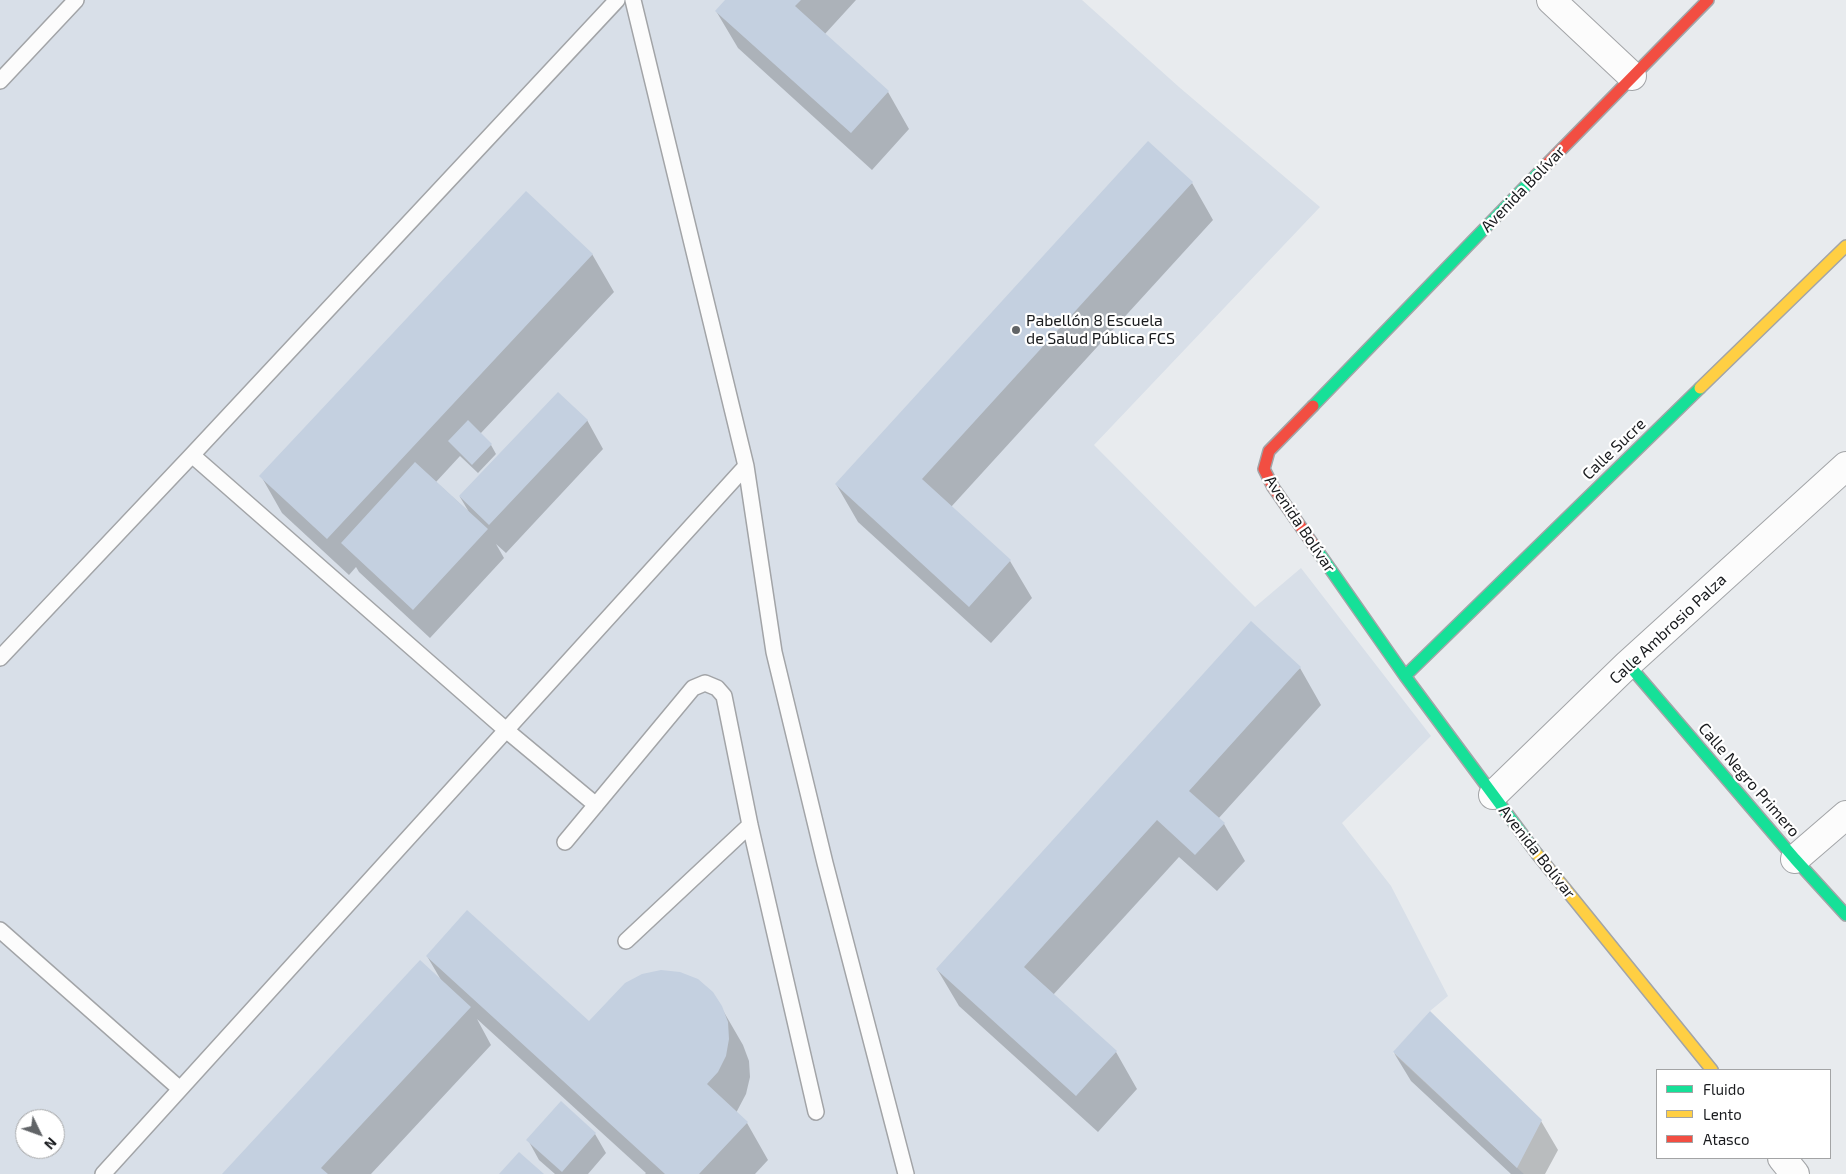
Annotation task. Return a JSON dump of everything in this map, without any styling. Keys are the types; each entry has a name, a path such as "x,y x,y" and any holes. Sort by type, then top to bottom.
{"street":[{"path":"1551,0 1632,76"},
{"name":"Avenida Bolívar","path":"1708,0 1632,76 1270,451 1264,468 1273,487 1405,676 1493,795 1528,842 1711,1069"},
{"name":"Calle Sucre","path":"1405,676 1846,246"},
{"name":"Calle Ambrosio Palza","path":"1493,795 1628,664 1846,466"},
{"name":"Calle Negro Primero","path":"1628,664 1795,859 1846,915"},
{"path":"1795,859 1846,815"},
{"path":"1783,1159 1795,1174"}],"lane":[{"path":"0,81 76,0"},
{"path":"0,658 617,0"},
{"path":"633,0 746,466 774,652 825,863 906,1174"},
{"path":"192,455 506,730 596,805"},
{"path":"103,1174 746,466"},
{"path":"565,842 693,688 706,683 716,688 724,696 750,825 816,1112"},
{"path":"626,941 750,825"},
{"path":"0,930 180,1089"}],"shaded area":[{"path":"0,0 1082,0 1179,87 1320,207 1094,445 1255,607 1301,568 1431,736 1342,823 1391,886 1448,996 1430,1011 1393,1053 1524,1174 0,1174"}],"building":[{"path":"725,0 801,0 795,6 889,91 851,133 715,11"},
{"name":"Pabellón 8 Escuela de Salud Pública FCS","path":"1148,141 1193,182 922,479 1011,560 969,607 835,484"},
{"path":"526,191 593,254 327,539 259,476"},
{"path":"558,392 588,420 489,525 459,496"},
{"path":"468,420 492,444 472,465 448,441"},
{"path":"415,462 488,529 413,610 341,543"},
{"path":"1251,621 1301,667 1189,791 1225,823 1195,855 1157,820 1024,967 1117,1051 1076,1096 936,969"},
{"path":"467,910 589,1021 625,983 642,974 661,970 680,972 698,979 713,992 722,1006 728,1022 729,1039 726,1056 718,1072 707,1084 748,1122 699,1174 665,1174 426,956"},
{"path":"420,960 471,1007 321,1168 328,1174 222,1174"},
{"path":"1430,1011 1542,1120 1517,1168 1393,1052"},
{"path":"561,1101 596,1133 562,1172 526,1140"},
{"path":"519,1152 544,1174 499,1174"}],"traffic: fast":[{"path":"1313,406 1544,167"},
{"path":"1405,676 1700,388"},
{"path":"1317,550 1405,676 1537,854"},
{"path":"1628,664 1795,859 1846,915"}],"traffic: slow":[{"path":"1700,388 1846,246"},
{"path":"1537,854 1711,1069"}],"traffic: jam":[{"path":"1544,167 1708,0"},
{"path":"1313,406 1269,451 1264,469 1273,487 1317,550"}],"place":[{"name":"Pabellón 8 Escuela de Salud Pública FCS","path":"1016,330"}]}
